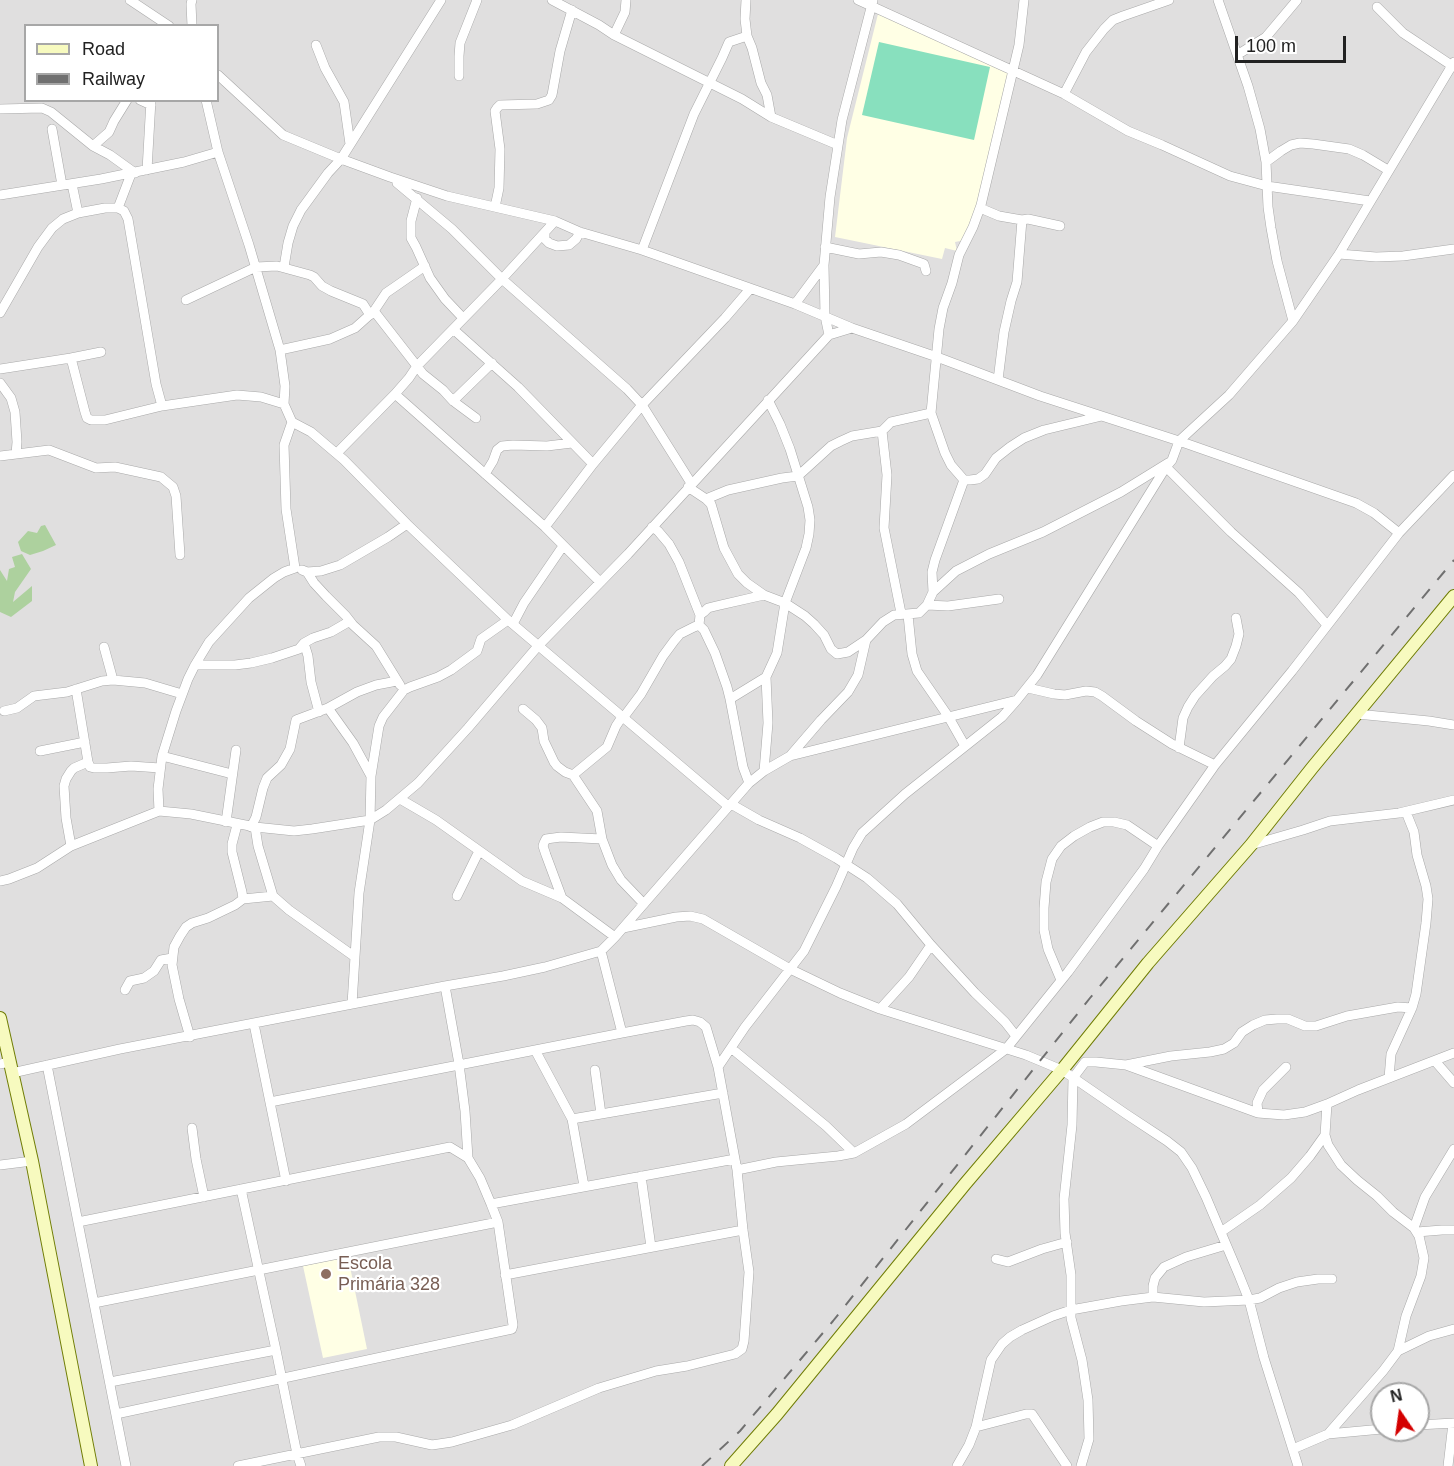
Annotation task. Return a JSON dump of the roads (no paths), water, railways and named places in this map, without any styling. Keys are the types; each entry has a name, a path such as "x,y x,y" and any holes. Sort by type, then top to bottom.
{"street":[{"path":"130,0 166,24"},
{"path":"192,0 192,24"},
{"path":"284,267 293,226 301,210 341,159 441,0"},
{"path":"459,76 460,43 477,0"},
{"path":"552,0 615,35 742,99 771,117 838,145"},
{"path":"615,35 625,12 626,0"},
{"path":"746,0 747,36 760,83 767,95 771,117"},
{"path":"858,0 872,3 1064,94 1128,131 1230,176 1267,186 1370,201"},
{"path":"964,480 951,465 931,413 939,329 959,255 980,208 1014,71 1024,0"},
{"path":"1064,94 1086,52 1113,20 1169,0"},
{"path":"1218,0 1260,129 1266,162 1271,228 1293,321"},
{"path":"1237,56 1266,38 1298,0"},
{"path":"829,335 825,316 824,265 830,197 842,120 872,3"},
{"path":"718,1067 804,951 862,833 905,794 1002,717 1028,688 1169,464 1179,441 1229,395 1293,321 1339,254 1453,65 1403,33 1377,7"},
{"path":"495,207 499,188 500,149 495,111 500,105 537,104 549,100 572,10"},
{"path":"642,250 694,114 729,42 747,36"},
{"path":"316,45 325,68 344,102 350,144"},
{"path":"219,76 283,135 341,159 447,196 555,221 580,232 642,250 795,304 852,328 998,380 1356,503 1374,513 1399,533"},
{"path":"93,146 109,132 127,102"},
{"path":"206,102 218,153 280,351 285,386 284,404 292,422 311,432 337,453 407,524 510,622 729,805 800,838 867,878 897,904 931,945 1016,1036"},
{"path":"147,170 151,103"},
{"path":"0,109 42,108 51,112 93,146 110,155 133,173"},
{"path":"52,129 67,185 78,213"},
{"path":"1266,162 1291,145 1300,143 1349,149 1363,154 1388,170"},
{"path":"0,195 133,173 218,153"},
{"path":"118,208 133,173"},
{"path":"390,177 452,229 502,279 627,389 642,405 689,485 711,504 724,548 738,574 764,595 785,603 814,624 837,654 848,652 866,640 883,622 894,615 919,614 927,605 933,592 956,571 989,554 1043,532 1121,492 1169,464"},
{"path":"417,198 411,221 411,238 430,278 463,318"},
{"path":"0,313 38,247 52,228 63,219 78,213 118,208 128,219 156,384 162,406"},
{"path":"980,208 999,216 1060,226"},
{"path":"998,380 1004,332 1017,282 1023,220"},
{"path":"337,453 395,394 417,366 555,221"},
{"path":"545,232 545,239 558,246 569,245 580,232"},
{"path":"825,247 859,254 881,252 899,255 924,264 926,271"},
{"path":"1339,254 1376,257 1403,256 1454,249"},
{"path":"795,304 824,265"},
{"path":"280,351 345,333 372,313 386,293 424,266"},
{"path":"186,300 255,267 284,267 310,275 322,286 363,304 423,374 476,418"},
{"path":"545,527 642,405 750,289"},
{"path":"0,881 37,868 71,846 159,811 183,813 237,825 294,831 370,820 386,810 418,783 538,646 829,335 852,328"},
{"path":"453,329 518,387 593,464"},
{"path":"0,369 101,352"},
{"path":"71,358 85,412 87,418 91,420 105,420 162,406 237,395 261,396 284,404"},
{"path":"453,401 492,363"},
{"path":"0,383 11,398 15,412 16,454"},
{"path":"395,394 545,527 600,582"},
{"path":"764,771 768,723 766,677 777,653 785,603 809,534 810,520 784,433 768,400"},
{"path":"706,499 728,490 798,476 831,446 852,436 882,431 891,422 931,413"},
{"path":"964,480 978,479 985,474 1002,452 1033,434 1102,416"},
{"path":"292,422 284,445 286,508 295,568"},
{"path":"882,431 886,475 884,528 894,582 904,614 916,671 948,716 965,746"},
{"path":"485,474 497,450 502,446 547,446 572,443"},
{"path":"0,456 49,450 96,468 115,467 161,477 173,487 176,496 180,555"},
{"path":"1169,464 1231,532 1299,593 1327,625"},
{"path":"736,1170 776,1162 854,1153 906,1124 1006,1049 1144,869 1215,765 1292,671 1399,533 1454,475"},
{"path":"933,592 932,572 935,560 964,480"},
{"path":"159,811 158,789 162,756 182,694 195,665 209,642 249,598 284,572 295,568 307,572 321,571 340,565 407,524"},
{"path":"652,526 669,544 679,562 700,620 715,653 730,699 743,767 749,783"},
{"path":"352,1004 359,893 370,820 371,776 379,726 383,717 404,690 451,670 477,651 481,639 510,622 563,546"},
{"path":"307,572 314,583 376,646 404,690"},
{"path":"573,775 607,747 616,726 641,694 663,656 680,634 694,627 708,608 764,595"},
{"path":"730,1466 777,1414 965,1184 1067,1074 1148,963 1251,845 1454,596"},
{"path":"927,605 948,606 999,599"},
{"path":"1179,748 1183,718 1188,707 1195,696 1231,659 1239,634 1236,618"},
{"path":"195,665 250,663 294,651 313,638 331,632 350,621"},
{"path":"790,756 848,692 858,675 866,640"},
{"path":"304,644 311,682 323,710 353,743 371,776"},
{"path":"104,647 113,680"},
{"path":"730,699 766,677"},
{"path":"4,711 17,708 34,696 59,693 102,681 145,683 182,694"},
{"path":"355,957 273,896 253,827 267,778 281,765 290,749 296,720 323,710 357,692 397,681"},
{"path":"1028,688 1054,694 1095,692 1179,748 1215,765"},
{"path":"76,689 90,767 160,768"},
{"path":"7,1066 47,1065 503,976 601,951 615,938 729,805 749,783 764,771 790,756 1017,700"},
{"path":"524,709 542,728 544,741 558,766 573,775 597,811 602,839 612,865 621,880 644,904"},
{"path":"1357,714 1454,725"},
{"path":"40,751 85,742"},
{"path":"226,822 236,750"},
{"path":"162,756 232,774"},
{"path":"71,846 65,812 64,786 70,771 88,762"},
{"path":"400,799 436,820 522,881 562,898 615,938"},
{"path":"1251,845 1330,821 1406,812 1454,800"},
{"path":"1389,1078 1391,1054 1416,994 1425,937 1428,898 1417,855 1414,832 1406,812"},
{"path":"1061,980 1048,949 1044,930 1044,908 1046,882 1052,860 1061,846 1090,827 1103,822 1114,822 1127,825 1158,846"},
{"path":"237,825 232,852 243,899"},
{"path":"562,898 543,846 546,839 561,837 602,839"},
{"path":"457,896 479,851"},
{"path":"190,1036 173,976 174,947 186,927 192,923 208,918 243,899 273,896"},
{"path":"623,928 676,917 690,916 703,919 790,969 840,993 879,1009 1026,1055 1067,1074 1181,1152 1192,1168 1206,1197 1249,1300 1264,1358 1298,1466"},
{"path":"879,1009 909,977 931,945"},
{"path":"601,951 622,1033"},
{"path":"125,990 130,981 144,978 154,971 162,960 172,958"},
{"path":"116,1414 512,1329 498,1222 492,1204 468,1158 459,1064 445,986"},
{"path":"1126,1065 1224,1049 1234,1043 1242,1032 1265,1020 1287,1019 1305,1026 1316,1026 1347,1016 1398,1007 1412,1008"},
{"path":"0,1018 7,1066 32,1161 91,1466"},
{"path":"238,1466 380,1437 396,1437 432,1445 452,1442 512,1425 599,1388 656,1371 735,1354 742,1348 744,1341 749,1264 735,1159 718,1067 706,1028 700,1022 686,1021 270,1102"},
{"path":"254,1024 286,1181"},
{"path":"731,1048 826,1126 854,1153"},
{"path":"535,1050 572,1119 584,1186"},
{"path":"1067,1074 1085,1062 1126,1065 1258,1113 1284,1115 1327,1104 1454,1053"},
{"path":"1435,1061 1454,1083"},
{"path":"47,1065 126,1466"},
{"path":"1258,1113 1257,1102 1263,1090 1286,1067"},
{"path":"595,1070 602,1114"},
{"path":"1067,1074 1072,1125 1064,1218 1071,1275 1071,1318 1082,1360 1088,1400 1089,1439 1081,1466"},
{"path":"572,1119 723,1093"},
{"path":"1327,1104 1325,1135 1328,1145 1341,1165 1416,1230 1423,1246 1424,1258 1421,1276 1403,1324 1398,1351 1329,1434"},
{"path":"192,1128 204,1197"},
{"path":"1221,1232 1260,1205 1291,1178 1325,1135"},
{"path":"78,1222 450,1147 468,1158"},
{"path":"1416,1230 1425,1197 1454,1149"},
{"path":"492,1204 735,1159"},
{"path":"0,1165 32,1161"},
{"path":"641,1176 651,1247"},
{"path":"241,1189 301,1466"},
{"path":"94,1303 498,1222"},
{"path":"505,1275 743,1230"},
{"path":"1416,1230 1454,1230"},
{"path":"996,1259 1008,1262 1067,1242"},
{"path":"1153,1297 1155,1278 1164,1267 1186,1257 1226,1245"},
{"path":"957,1466 976,1427 991,1360 997,1349 1010,1336 1022,1330 1071,1310 1134,1299 1153,1297 1204,1302 1249,1300 1260,1298 1297,1282 1332,1280"},
{"path":"1398,1351 1429,1336 1454,1329"},
{"path":"110,1382 276,1350"},
{"path":"976,1427 1032,1414 1067,1466"},
{"path":"1430,1424 1454,1423 1448,1466"},
{"path":"1293,1449 1329,1434 1370,1430"}],"railway":[{"path":"702,1466 740,1431 833,1321 1090,998 1454,560"}],"place":[{"name":"Escola Primária 328","path":"326,1274"}]}
